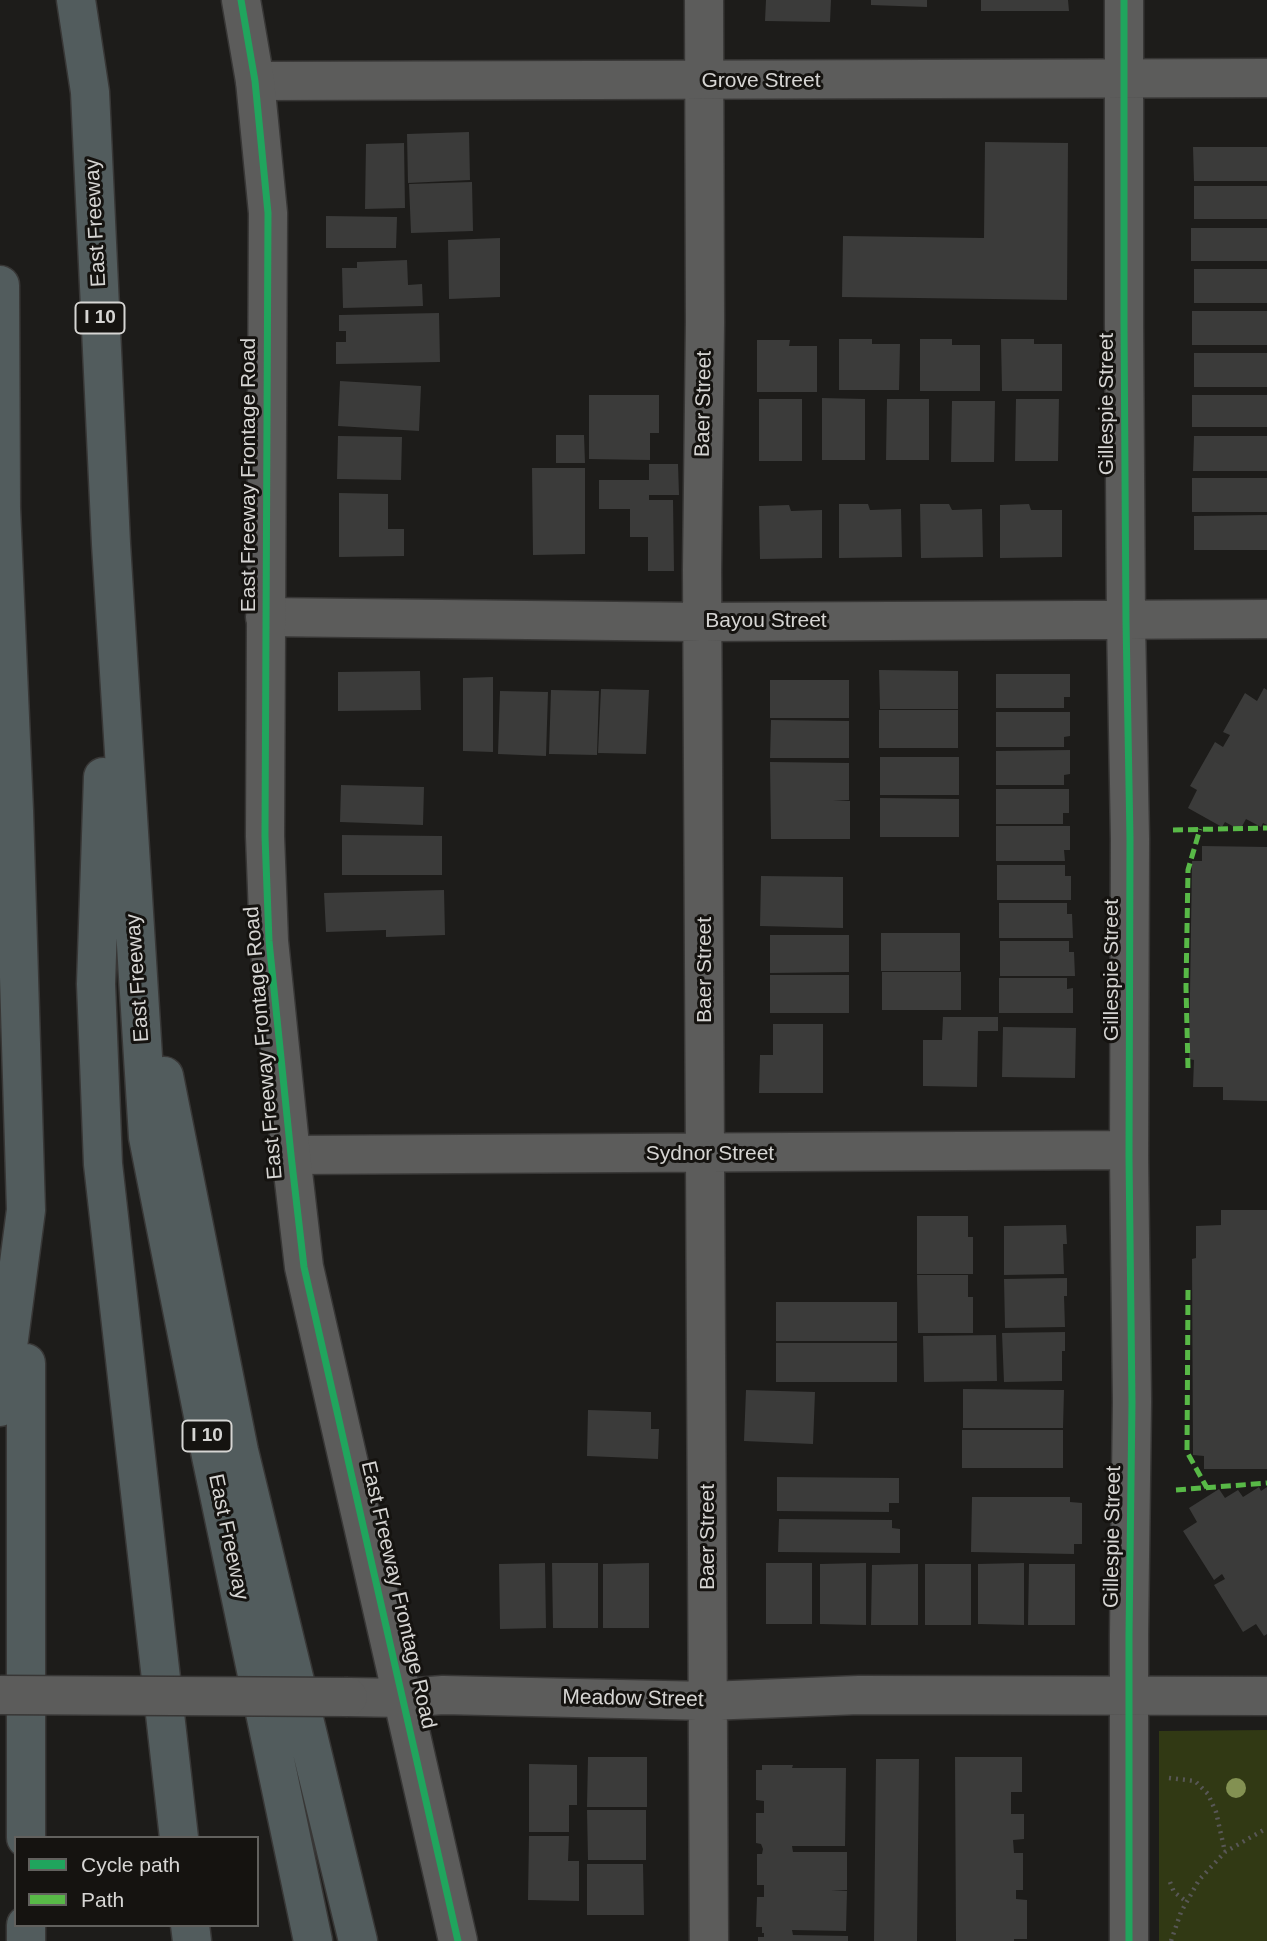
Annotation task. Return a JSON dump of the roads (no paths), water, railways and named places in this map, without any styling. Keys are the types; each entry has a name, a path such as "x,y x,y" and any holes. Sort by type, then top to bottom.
{"highway":[{"name":"East Freeway","path":"76,0 90,92 111,544 148,1137 211,1456 313,1941"},
{"path":"0,285 1,508 26,1210 26,1836"},
{"path":"111,544 96,984 103,1164 179,1836"},
{"path":"135,927 239,1451 358,1941"},
{"path":"0,1407 26,1210"}],"street":[{"name":"East Freeway Frontage Road","path":"241,0 255,81 268,213 265,836 268,928 291,1155 304,1267 458,1941"},
{"name":"Baer Street","path":"704,0 702,622 709,1941"},
{"name":"Gillespie Street","path":"1124,0 1132,1415 1129,1941"},
{"name":"Grove Street","path":"255,81 1267,78"},
{"name":"Bayou Street","path":"265,617 702,622 1267,619"},
{"name":"Sydnor Street","path":"291,1155 1129,1150"},
{"name":"Meadow Street","path":"0,1695 403,1698 443,1695 708,1701 859,1695 1267,1696"}]}
